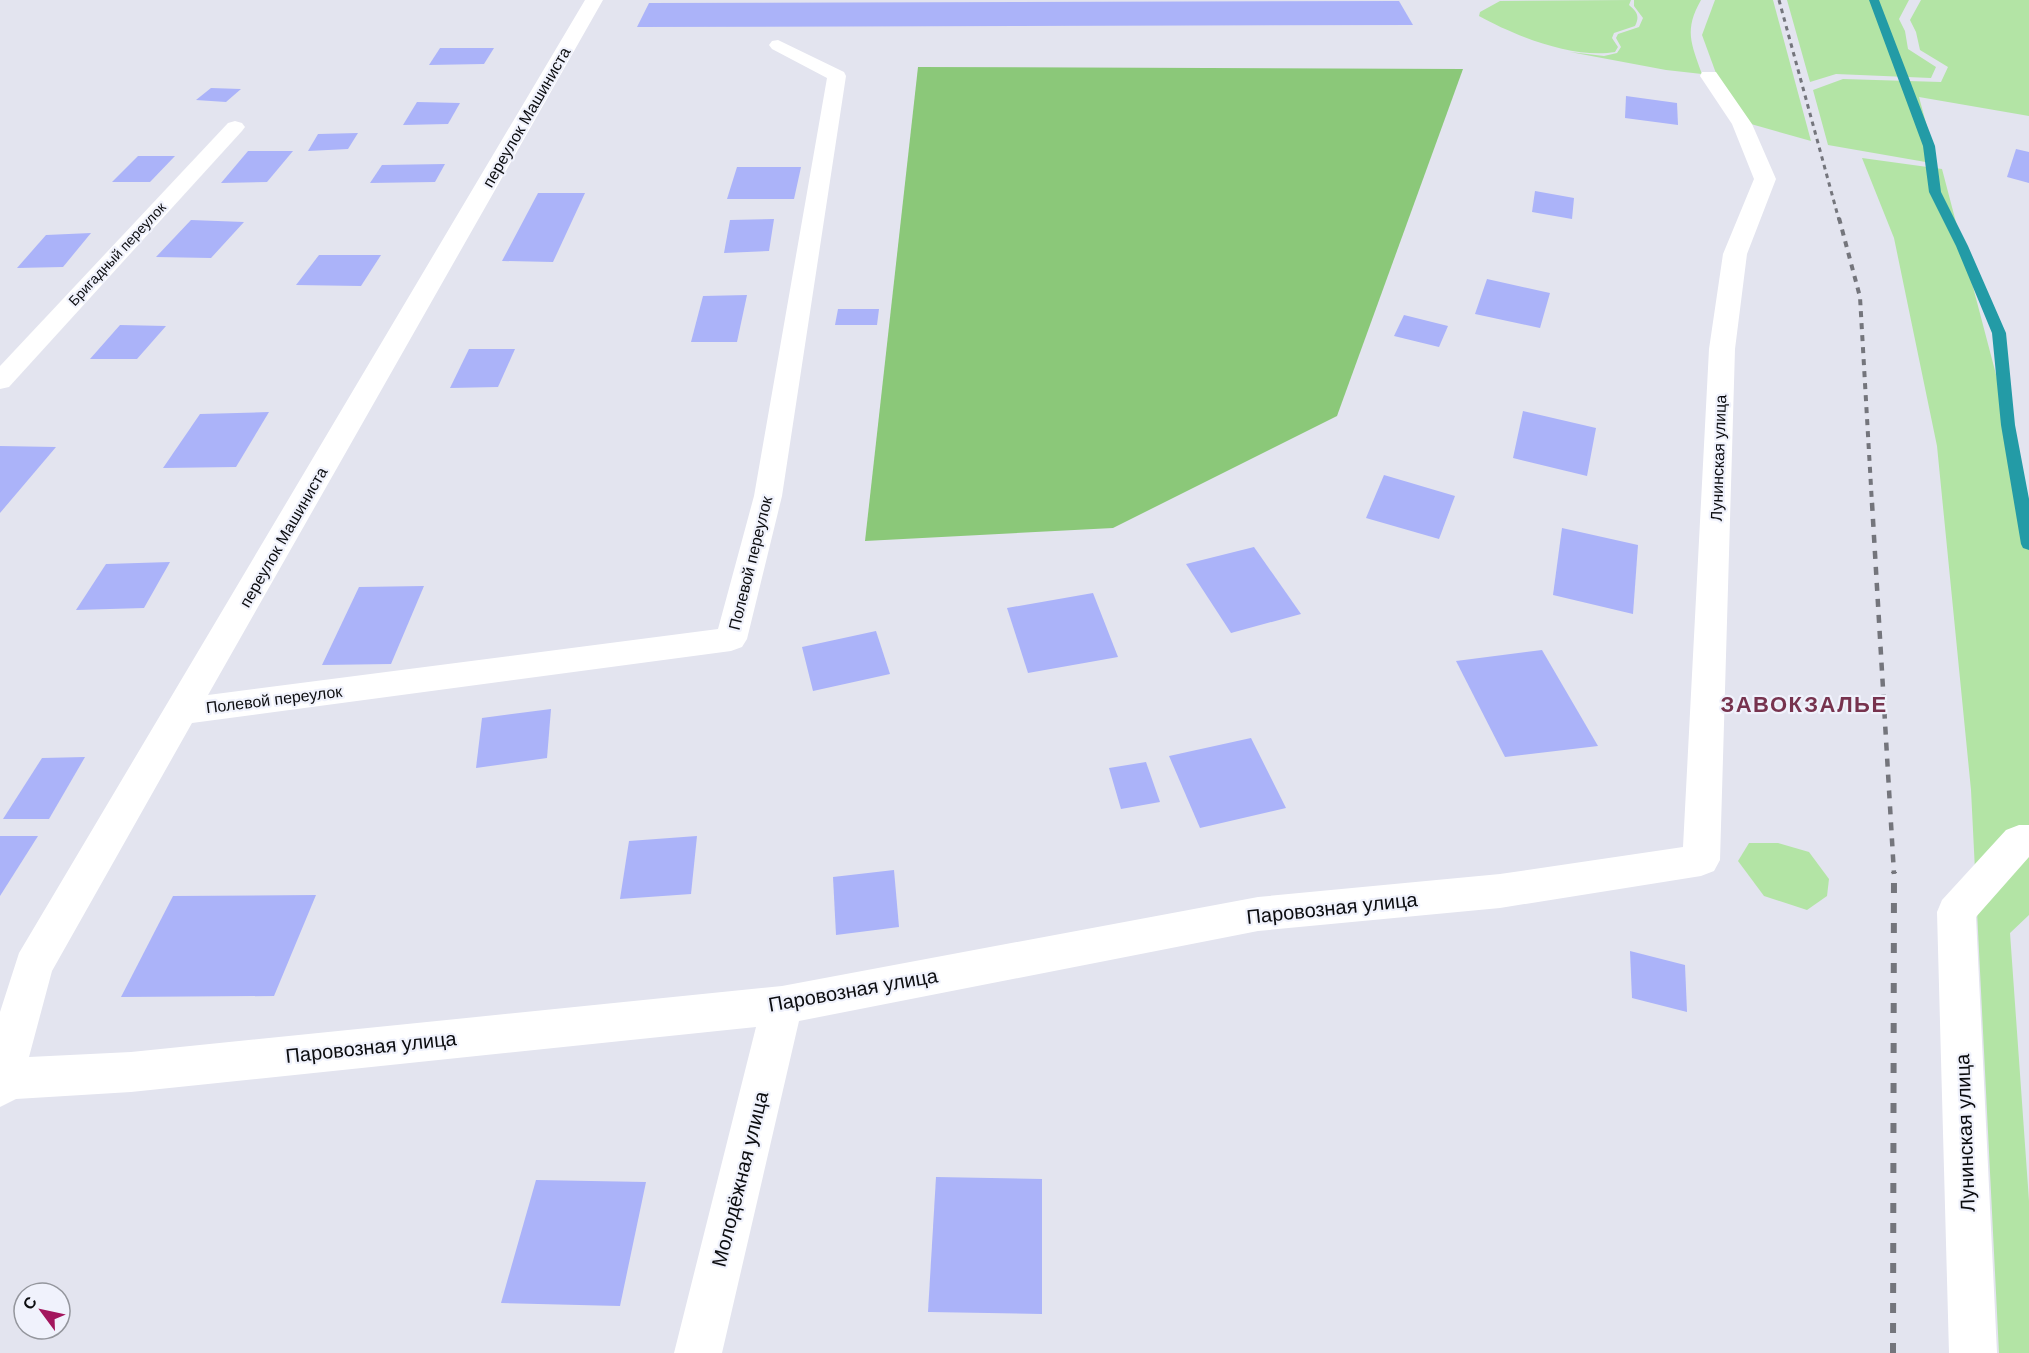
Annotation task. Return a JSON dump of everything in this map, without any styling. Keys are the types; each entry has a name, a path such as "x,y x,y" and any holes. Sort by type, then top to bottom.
{"street":[{"name":"переулок Машиниста","path":"1,1081 33,966 594,0"},
{"name":"Полевой переулок","path":"182,711 730,639 768,496 837,76 778,45"},
{"name":"Лунинская улица","path":"1701,860 1722,349 1735,254 1765,179 1742,124 1708,76"},
{"name":"Бригадный переулок","path":"0,381 235,127"},
{"name":"Лунинская улица","path":"1973,1353 1956,912 2019,841 2029,841"},
{"name":"Паровозная улица","path":"1,1081 131,1072 782,1005 1258,914 1500,891 1701,860"},
{"name":"Молодёжная улица","path":"698,1353 782,1005"}],"green space":[{"path":"1631,0 1629,5 1637,14 1637,23 1635,26 1614,33 1612,38 1618,47 1615,52 1599,53 1563,49 1527,38 1479,16 1480,12 1500,1"},
{"path":"1634,0 1701,0 1692,20 1691,37 1702,74 1666,70 1570,52 1604,56 1617,53 1621,47 1616,38 1618,34 1639,27 1643,18 1634,6"},
{"path":"1715,0 1773,0 1811,141 1751,124 1717,76 1702,35"},
{"path":"1787,0 1909,0 1899,19 1905,31 1908,49 1936,67 1931,78 1836,74 1810,82"},
{"path":"1921,0 2029,0 2029,116 1919,97 1937,164 1828,145 1813,90 1843,79 1941,82 1948,67 1920,50 1916,32 1910,20"},
{"path":"918,67 1463,69 1337,416 1113,528 865,541"},
{"path":"1862,158 1942,169 2029,500 2029,915 2010,933 2029,1201 2029,1353 1999,1353 1971,790 1937,446 1894,238"},
{"path":"1749,843 1778,843 1809,852 1829,879 1827,896 1807,910 1764,896 1738,861"}],"building":[{"path":"1399,1 1413,25 637,27 649,3"},
{"path":"440,48 494,48 484,64 429,65"},
{"path":"211,88 241,89 226,102 196,100"},
{"path":"1626,96 1677,103 1678,125 1625,118"},
{"path":"417,102 460,103 448,124 403,125"},
{"path":"358,133 348,149 308,151 318,134"},
{"path":"2016,149 2029,152 2029,183 2007,177"},
{"path":"248,151 293,151 267,182 221,183"},
{"path":"138,156 175,156 150,182 112,182"},
{"path":"445,164 435,182 370,183 382,165"},
{"path":"737,167 801,167 794,199 727,199"},
{"path":"1535,191 1574,198 1572,219 1532,212"},
{"path":"538,193 585,193 553,262 502,261"},
{"path":"774,219 769,251 724,253 730,220"},
{"path":"191,220 244,222 211,258 156,257"},
{"path":"91,233 63,267 17,268 46,235"},
{"path":"319,255 381,255 361,286 296,285"},
{"path":"1487,279 1550,293 1540,328 1475,314"},
{"path":"747,295 737,342 691,342 703,296"},
{"path":"838,309 879,309 877,325 835,325"},
{"path":"1404,315 1448,326 1439,347 1394,336"},
{"path":"120,325 166,326 137,359 90,359"},
{"path":"469,349 515,349 498,387 450,388"},
{"path":"1523,411 1596,428 1587,476 1513,458"},
{"path":"269,412 236,467 163,468 200,414"},
{"path":"0,446 56,447 0,513"},
{"path":"1384,475 1455,496 1439,539 1366,518"},
{"path":"1562,528 1638,545 1633,614 1553,595"},
{"path":"1254,547 1301,614 1231,633 1186,564"},
{"path":"170,562 144,608 76,610 106,564"},
{"path":"424,586 391,664 322,665 359,587"},
{"path":"1093,593 1118,657 1028,673 1007,608"},
{"path":"876,631 890,674 813,691 802,647"},
{"path":"1542,650 1598,746 1505,757 1456,661"},
{"path":"551,709 547,758 476,768 482,718"},
{"path":"1251,738 1286,808 1200,828 1169,756"},
{"path":"85,757 49,819 3,819 42,758"},
{"path":"1146,762 1160,802 1121,809 1109,768"},
{"path":"0,836 38,836 0,896"},
{"path":"697,836 691,894 620,899 629,841"},
{"path":"894,870 899,927 836,935 833,877"},
{"path":"316,895 274,996 121,997 173,896"},
{"path":"1630,951 1685,965 1687,1012 1632,998"},
{"path":"936,1177 1042,1179 1042,1314 928,1312"},
{"path":"536,1180 646,1182 620,1306 501,1303"}],"waterway":[{"path":"1874,0 1929,146 1935,192 1962,246 1999,333 2008,425 2029,544"}],"railway":[{"path":"1779,0 1839,220"},
{"path":"1839,218 1860,297 1872,504"},
{"path":"1872,503 1894,874"},
{"path":"1893,1353 1894,874"}],"district":[{"name":"ЗАВОКЗАЛЬЕ","path":"1804,704"}]}
